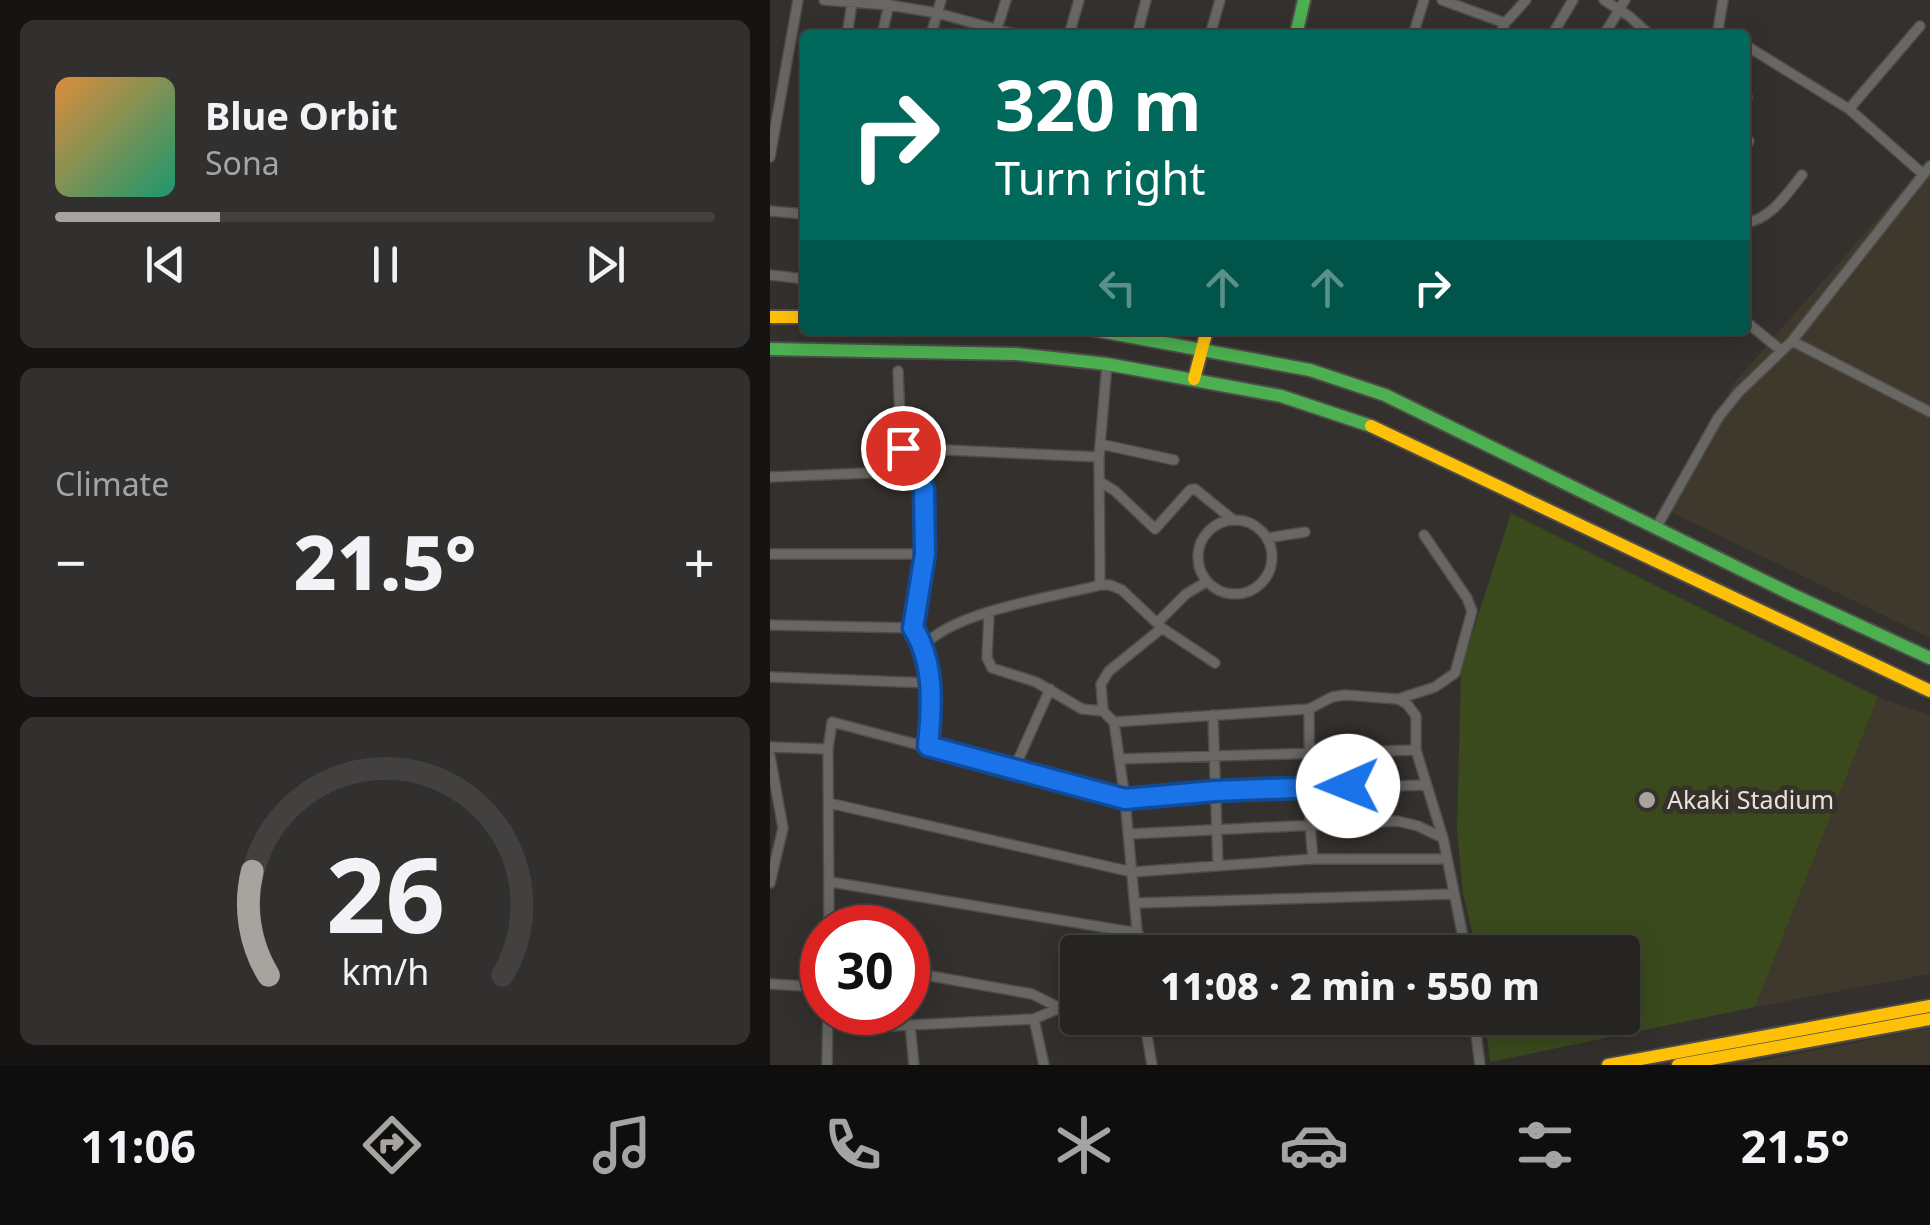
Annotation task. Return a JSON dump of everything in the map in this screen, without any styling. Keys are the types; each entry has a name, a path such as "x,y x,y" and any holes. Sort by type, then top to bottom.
{"main road":[{"path":"1297,30 1304,0"},
{"path":"770,317 800,317"},
{"path":"1122,335 1310,370 1386,395 1930,658"},
{"path":"1194,379 1204,335"},
{"path":"770,349 1016,354 1107,364 1282,396 1356,420 1930,691"},
{"path":"1608,1065 1645,1062 1930,1006"},
{"path":"1678,1065 1930,1019"}],"street":[{"path":"770,157 798,0"},
{"path":"824,0 889,2 990,30"},
{"path":"932,30 941,0"},
{"path":"997,30 1006,0"},
{"path":"1070,30 1079,0"},
{"path":"1138,30 1146,0"},
{"path":"1211,30 1220,0"},
{"path":"1415,30 1424,0"},
{"path":"1442,0 1469,4 1505,23"},
{"path":"1502,30 1526,0"},
{"path":"1555,30 1574,0"},
{"path":"1604,0 1622,4 1645,30"},
{"path":"1720,30 1723,0"},
{"path":"883,30 889,2"},
{"path":"848,30 852,3"},
{"path":"1607,30 1622,4"},
{"path":"1848,108 1920,26"},
{"path":"1656,528 1718,418 1792,341 1926,170 1848,108 1750,48"},
{"path":"1750,222 1770,213 1802,175"},
{"path":"770,211 800,214"},
{"path":"770,275 800,278"},
{"path":"1750,325 1782,351"},
{"path":"1792,341 1930,412"},
{"path":"1100,585 1098,457 1107,364"},
{"path":"898,370 899,433 924,489 925,554 913,628 924,646 930,683 928,746"},
{"path":"1100,444 1174,460"},
{"path":"903,448 1098,457"},
{"path":"770,477 916,471"},
{"path":"1099,481 1111,487 1155,529 1195,489 1232,519"},
{"path":"1232,519 1246,521 1267,538 1272,551 1271,565 1256,588 1230,594 1206,582 1199,570 1200,542 1219,523 1232,519"},
{"path":"1267,538 1305,532"},
{"path":"1114,722 1310,709 1332,697 1398,699 1435,688 1455,673 1472,611 1424,536"},
{"path":"770,554 925,554"},
{"path":"1103,711 1104,676 1186,594 1206,582"},
{"path":"924,646 938,633 963,620 1110,584 1122,590 1159,625 1215,663"},
{"path":"830,882 1138,933 1114,722 1103,711 1074,706 1050,689 988,663 989,614"},
{"path":"770,625 913,628"},
{"path":"770,676 930,683"},
{"path":"1014,769 1050,689"},
{"path":"1398,699 1416,716 1416,750 1443,838 1462,935"},
{"path":"1310,709 1310,826 1314,860"},
{"path":"1213,715 1218,866"},
{"path":"830,905 828,749 830,727 836,722 1125,799 1215,791 1426,785"},
{"path":"770,748 828,749"},
{"path":"1119,759 1416,750"},
{"path":"770,756 783,828 770,883"},
{"path":"829,803 1132,872 1314,860 1446,859"},
{"path":"1128,834 1396,822 1418,826 1443,838"},
{"path":"770,828 783,828"},
{"path":"1136,903 1454,894"},
{"path":"930,976 1032,994 1060,1008"},
{"path":"770,984 800,985"},
{"path":"930,1024 1034,1019 1060,1008"},
{"path":"1034,1019 1044,1065"},
{"path":"827,1065 828,1035"},
{"path":"911,1035 914,1065"},
{"path":"1147,1035 1152,1065"},
{"path":"1477,1035 1480,1065"}],"shaded area":[{"path":"1930,158 1930,638 1671,512 1734,383"},
{"path":"1878,697 1930,715 1930,974 1755,1007"},
{"path":"1930,1028 1930,1065 1741,1065"}],"green space":[{"name":"Akaki Stadium","path":"1511,513 1878,697 1755,1007 1640,1031 1640,935 1473,935 1463,893 1457,831 1461,669"},
{"name":"Akaki Stadium","path":"1487,1035 1620,1035 1490,1062"}],"traffic: fast":[{"path":"1297,30 1304,0"},
{"path":"1121,335 1310,370 1385,395 1930,658"},
{"path":"770,349 1016,354 1107,364 1281,396 1371,426"}],"traffic: slow":[{"path":"770,317 800,317"},
{"path":"1194,379 1206,335"},
{"path":"1371,426 1930,691"},
{"path":"1608,1065 1930,1006"},
{"path":"1678,1065 1930,1019"}],"place":[{"name":"Akaki Stadium","path":"1647,800"}],"route":[{"path":"903,448 924,489 925,554 913,628 924,646 932,691 928,746 1125,799 1348,786"}]}
